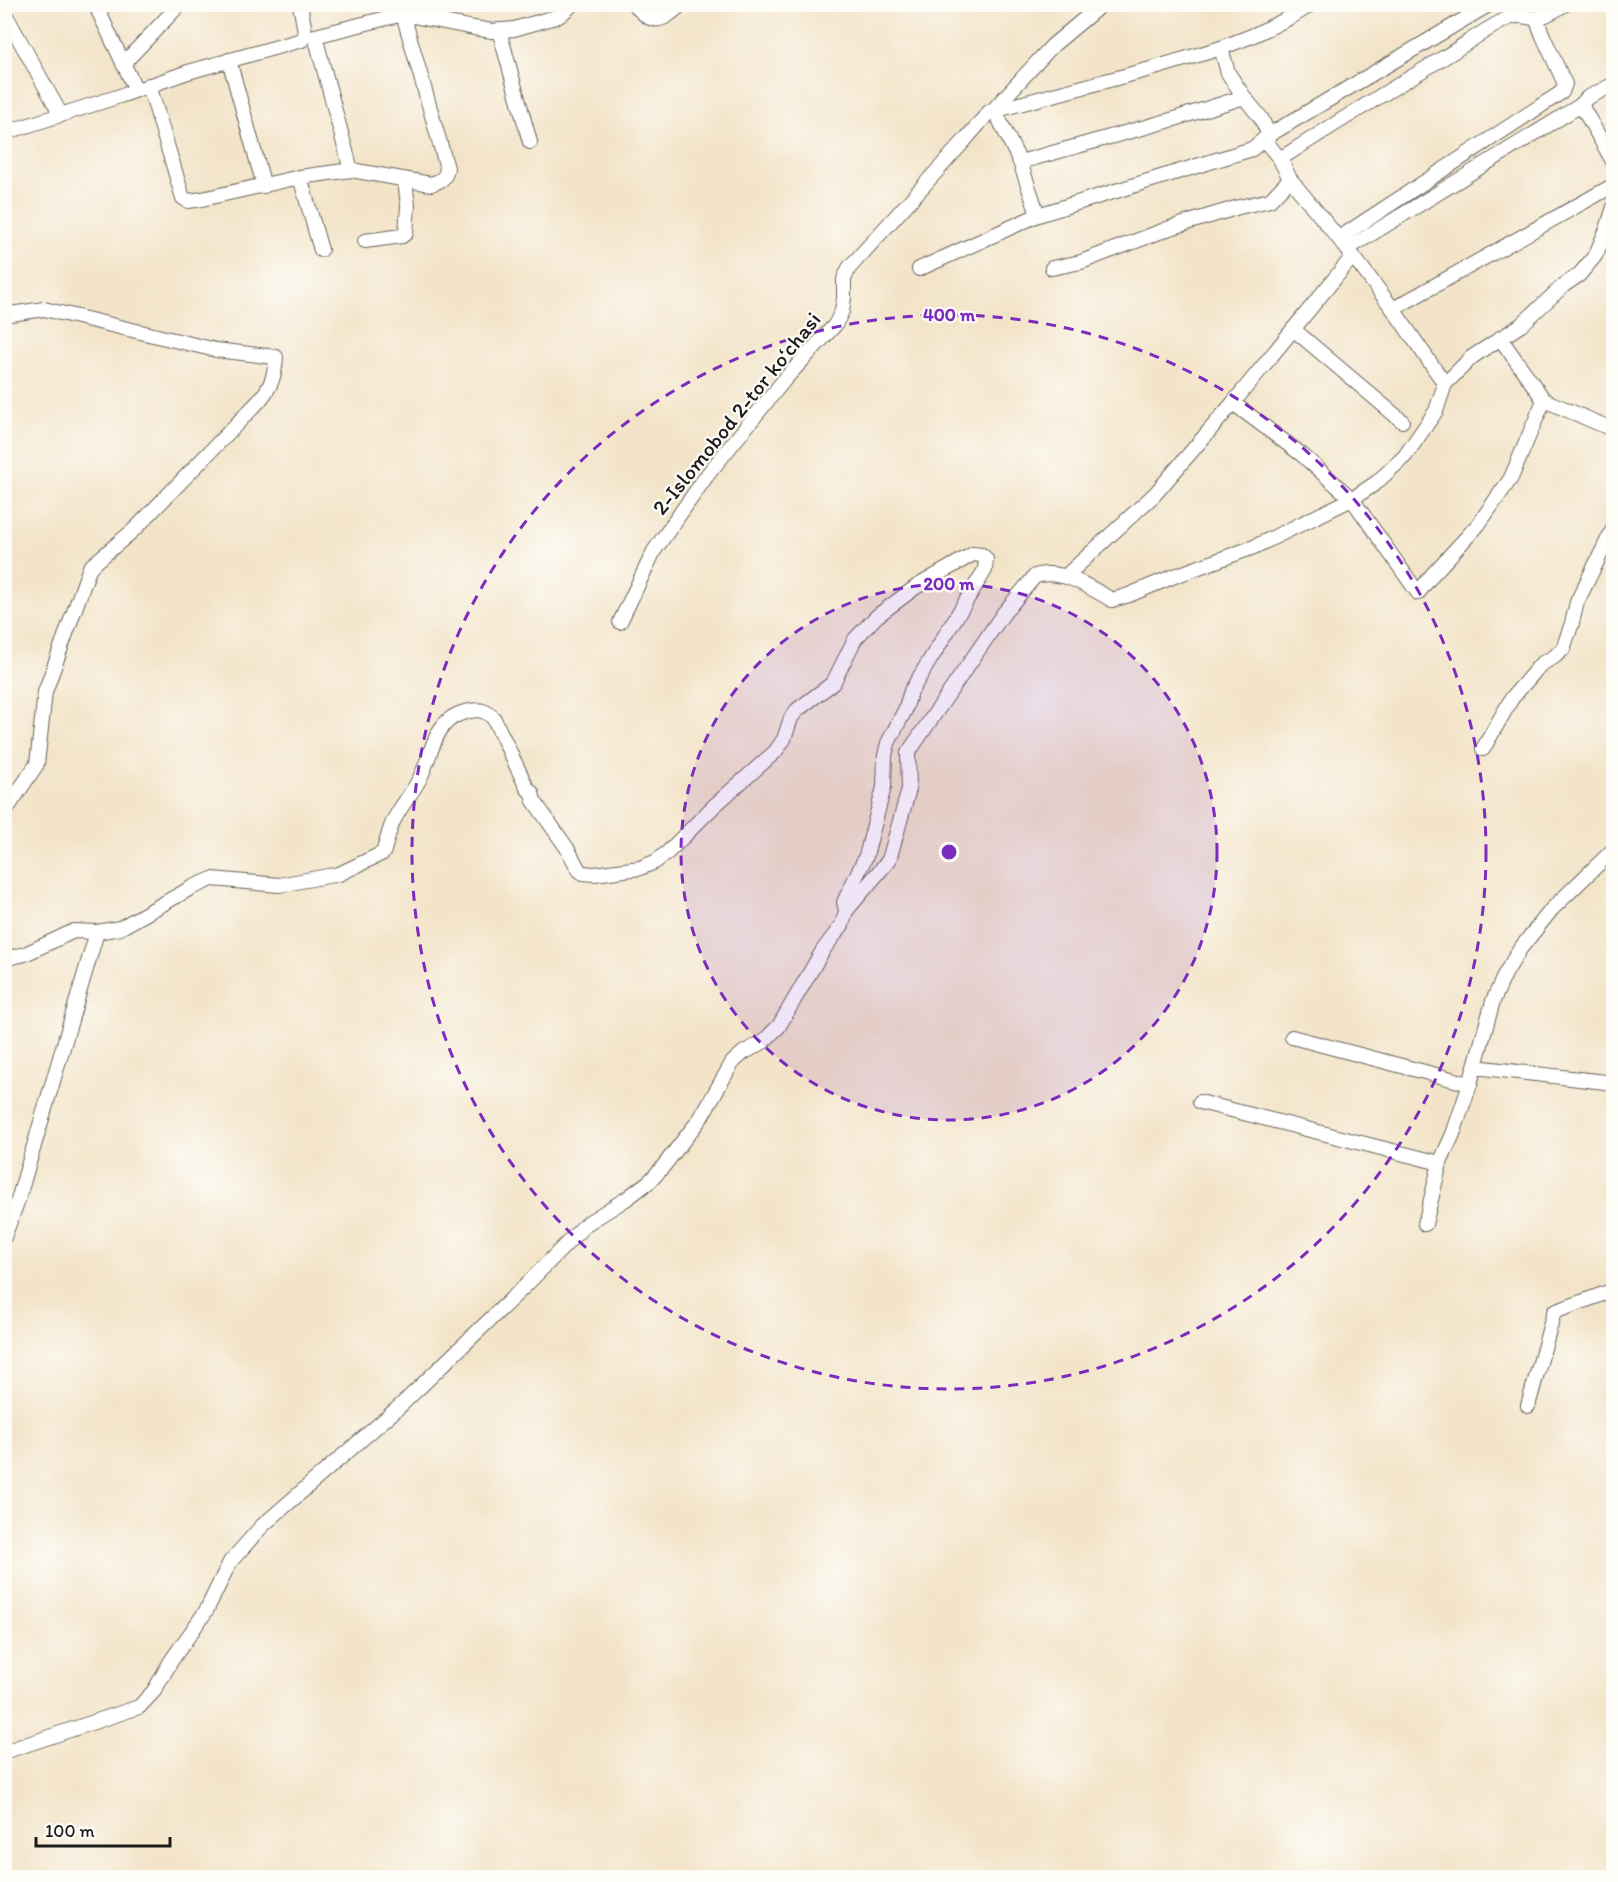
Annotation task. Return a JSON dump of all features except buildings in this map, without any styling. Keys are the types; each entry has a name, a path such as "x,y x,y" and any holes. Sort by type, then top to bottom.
{"street":[{"path":"95,4 135,90"},
{"path":"123,64 180,4"},
{"path":"300,4 305,32 309,38 351,170"},
{"path":"4,133 229,60 403,14 474,28 498,30 514,29 559,16 573,4"},
{"path":"634,4 642,14 656,21 664,19 682,4"},
{"name":"2-Islomobod 2-tor koʻchasi","path":"621,622 654,551 708,474 785,380 835,325 842,311 844,279 849,268 989,112 1052,46 1102,4"},
{"path":"1038,215 1020,162 994,109 1158,67 1221,48 1292,17 1312,4"},
{"path":"919,269 1038,215 1252,149 1269,135 1490,4"},
{"path":"1280,159 1451,54 1484,31 1512,16 1536,18 1565,4"},
{"path":"4,12 60,115"},
{"path":"149,85 183,198 193,201 300,177 351,170 431,184 441,181 446,175 447,168 403,14"},
{"path":"1066,576 1155,494 1192,453 1293,329 1346,248 1562,92 1566,84 1542,36 1536,18"},
{"path":"498,30 530,142"},
{"path":"1221,48 1228,73 1261,118 1269,135 1267,143 1280,159 1290,179 1393,309 1445,384"},
{"path":"229,60 264,186"},
{"path":"1346,248 1581,105 1587,98 1614,84"},
{"path":"1020,162 1244,97"},
{"path":"1581,105 1614,162"},
{"path":"300,177 321,250"},
{"path":"1052,268 1081,262 1193,221 1270,200 1290,179"},
{"path":"365,241 402,236 406,233 408,206 405,180"},
{"path":"1393,309 1614,185"},
{"path":"4,1752 139,1707 154,1691 171,1661 206,1611 230,1562 262,1526 399,1407 586,1224 626,1199 650,1181 662,1168 700,1119 732,1063 743,1053 763,1042 779,1026 823,950 842,925 846,911 889,860 909,789 908,753 1003,614 1035,576 1066,576 1112,600 1249,550 1352,499 1376,483 1405,456 1436,411 1445,384 1472,357 1521,324 1564,285 1579,275 1595,256 1614,207"},
{"path":"4,315 44,309 216,350 276,357 274,377 268,391 260,401 136,528 90,567 45,692 37,764 4,813"},
{"path":"1293,329 1402,421"},
{"path":"1500,338 1544,400 1614,430"},
{"path":"1233,403 1301,454 1352,499 1418,593 1478,525 1511,478 1544,400"},
{"path":"1483,749 1512,698 1541,664 1563,649 1577,602 1614,527"},
{"path":"4,960 25,954 74,930 97,932 120,928 191,888 212,879 279,885 339,874 383,853 393,820 420,778 442,726 458,713 476,710 487,711 494,719 534,801 567,848 579,870 583,873 594,874 640,868 655,862 775,752 784,739 791,718 797,710 833,683 855,639 877,616 916,587 964,559 973,554 982,555 986,559 985,570 911,691 905,710 888,743 885,755 884,787 866,856 844,902 846,911"},
{"path":"1425,1224 1440,1162 1453,1134 1470,1084 1493,1001 1505,974 1520,949 1552,909 1614,849"},
{"path":"4,1238 18,1200 97,932"},
{"path":"1293,1037 1470,1084"},
{"path":"1475,1067 1614,1083"},
{"path":"1200,1102 1440,1162"},
{"path":"1527,1406 1554,1312 1614,1290"}]}
